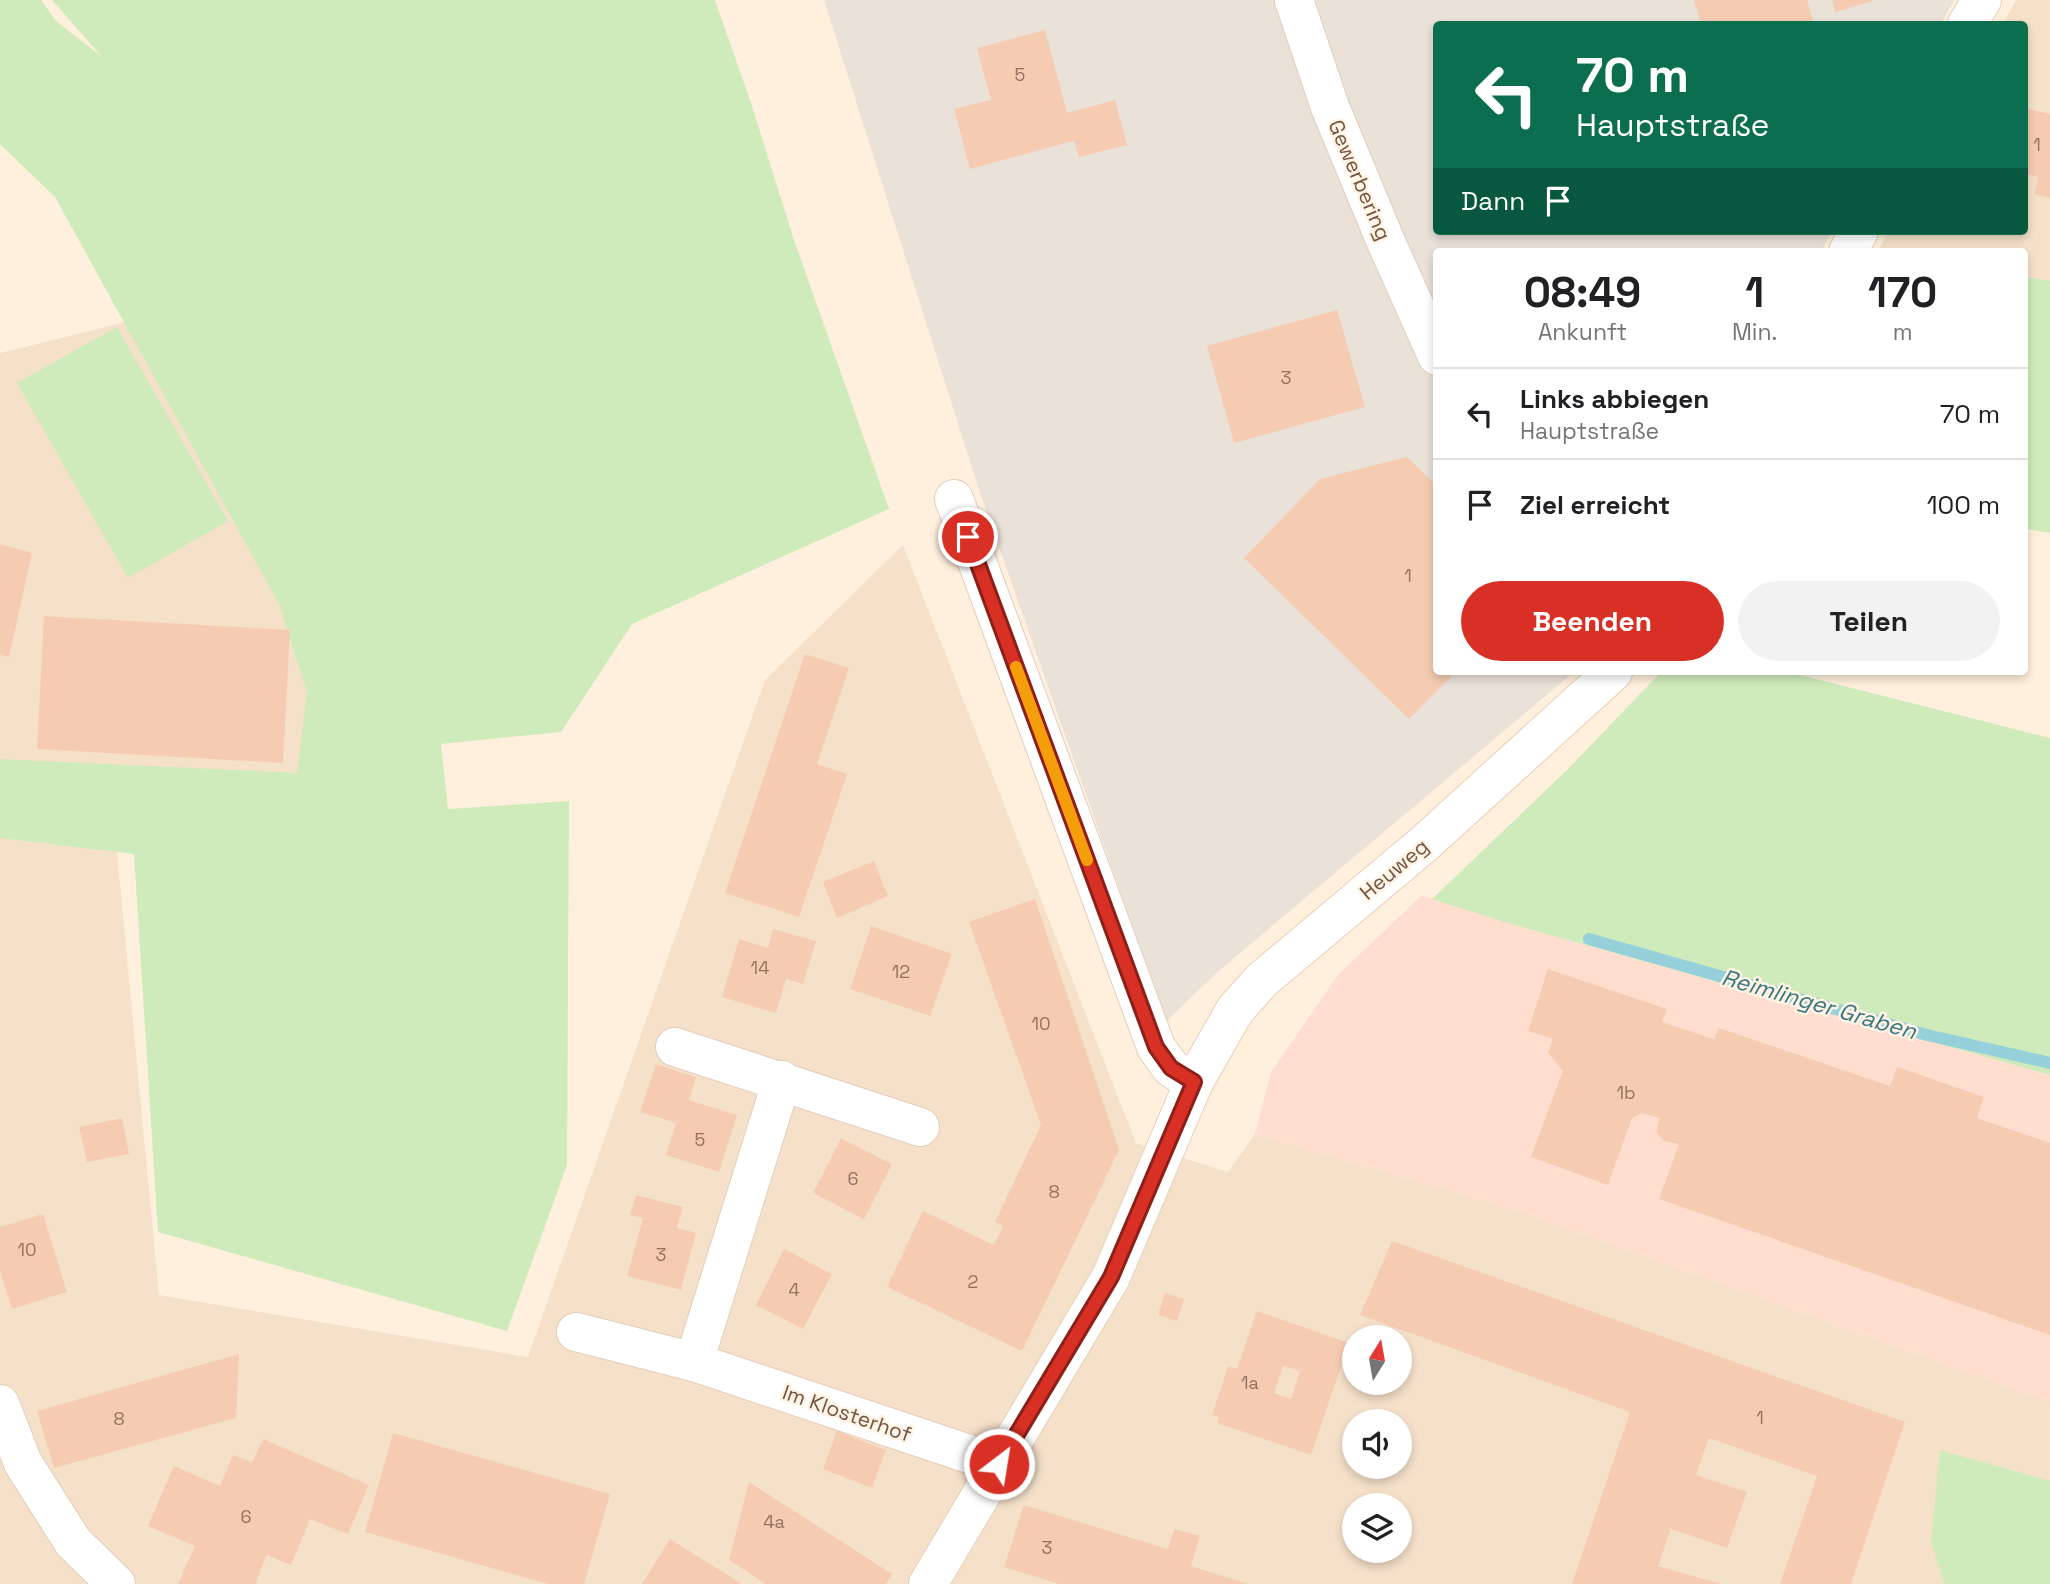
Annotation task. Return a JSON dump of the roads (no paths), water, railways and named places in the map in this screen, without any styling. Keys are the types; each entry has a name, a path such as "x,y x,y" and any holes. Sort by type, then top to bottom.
{"street":[{"name":"Gewerbering","path":"1294,0 1330,107 1433,347"},
{"path":"1969,21 1982,0"},
{"path":"954,499 1156,1047 1171,1068 1194,1082"},
{"name":"Heuweg","path":"928,1584 1111,1277 1194,1082 1235,1010 1262,980 1425,843 1610,675"},
{"path":"675,1046 920,1127"},
{"path":"694,1362 782,1080"},
{"name":"Im Klosterhof","path":"576,1332 694,1362 999,1464"},
{"path":"0,1404 23,1463 73,1542 116,1584"}],"waterway":[{"name":"Reimlinger Graben","path":"1589,939 1927,1035 2050,1063"}]}
